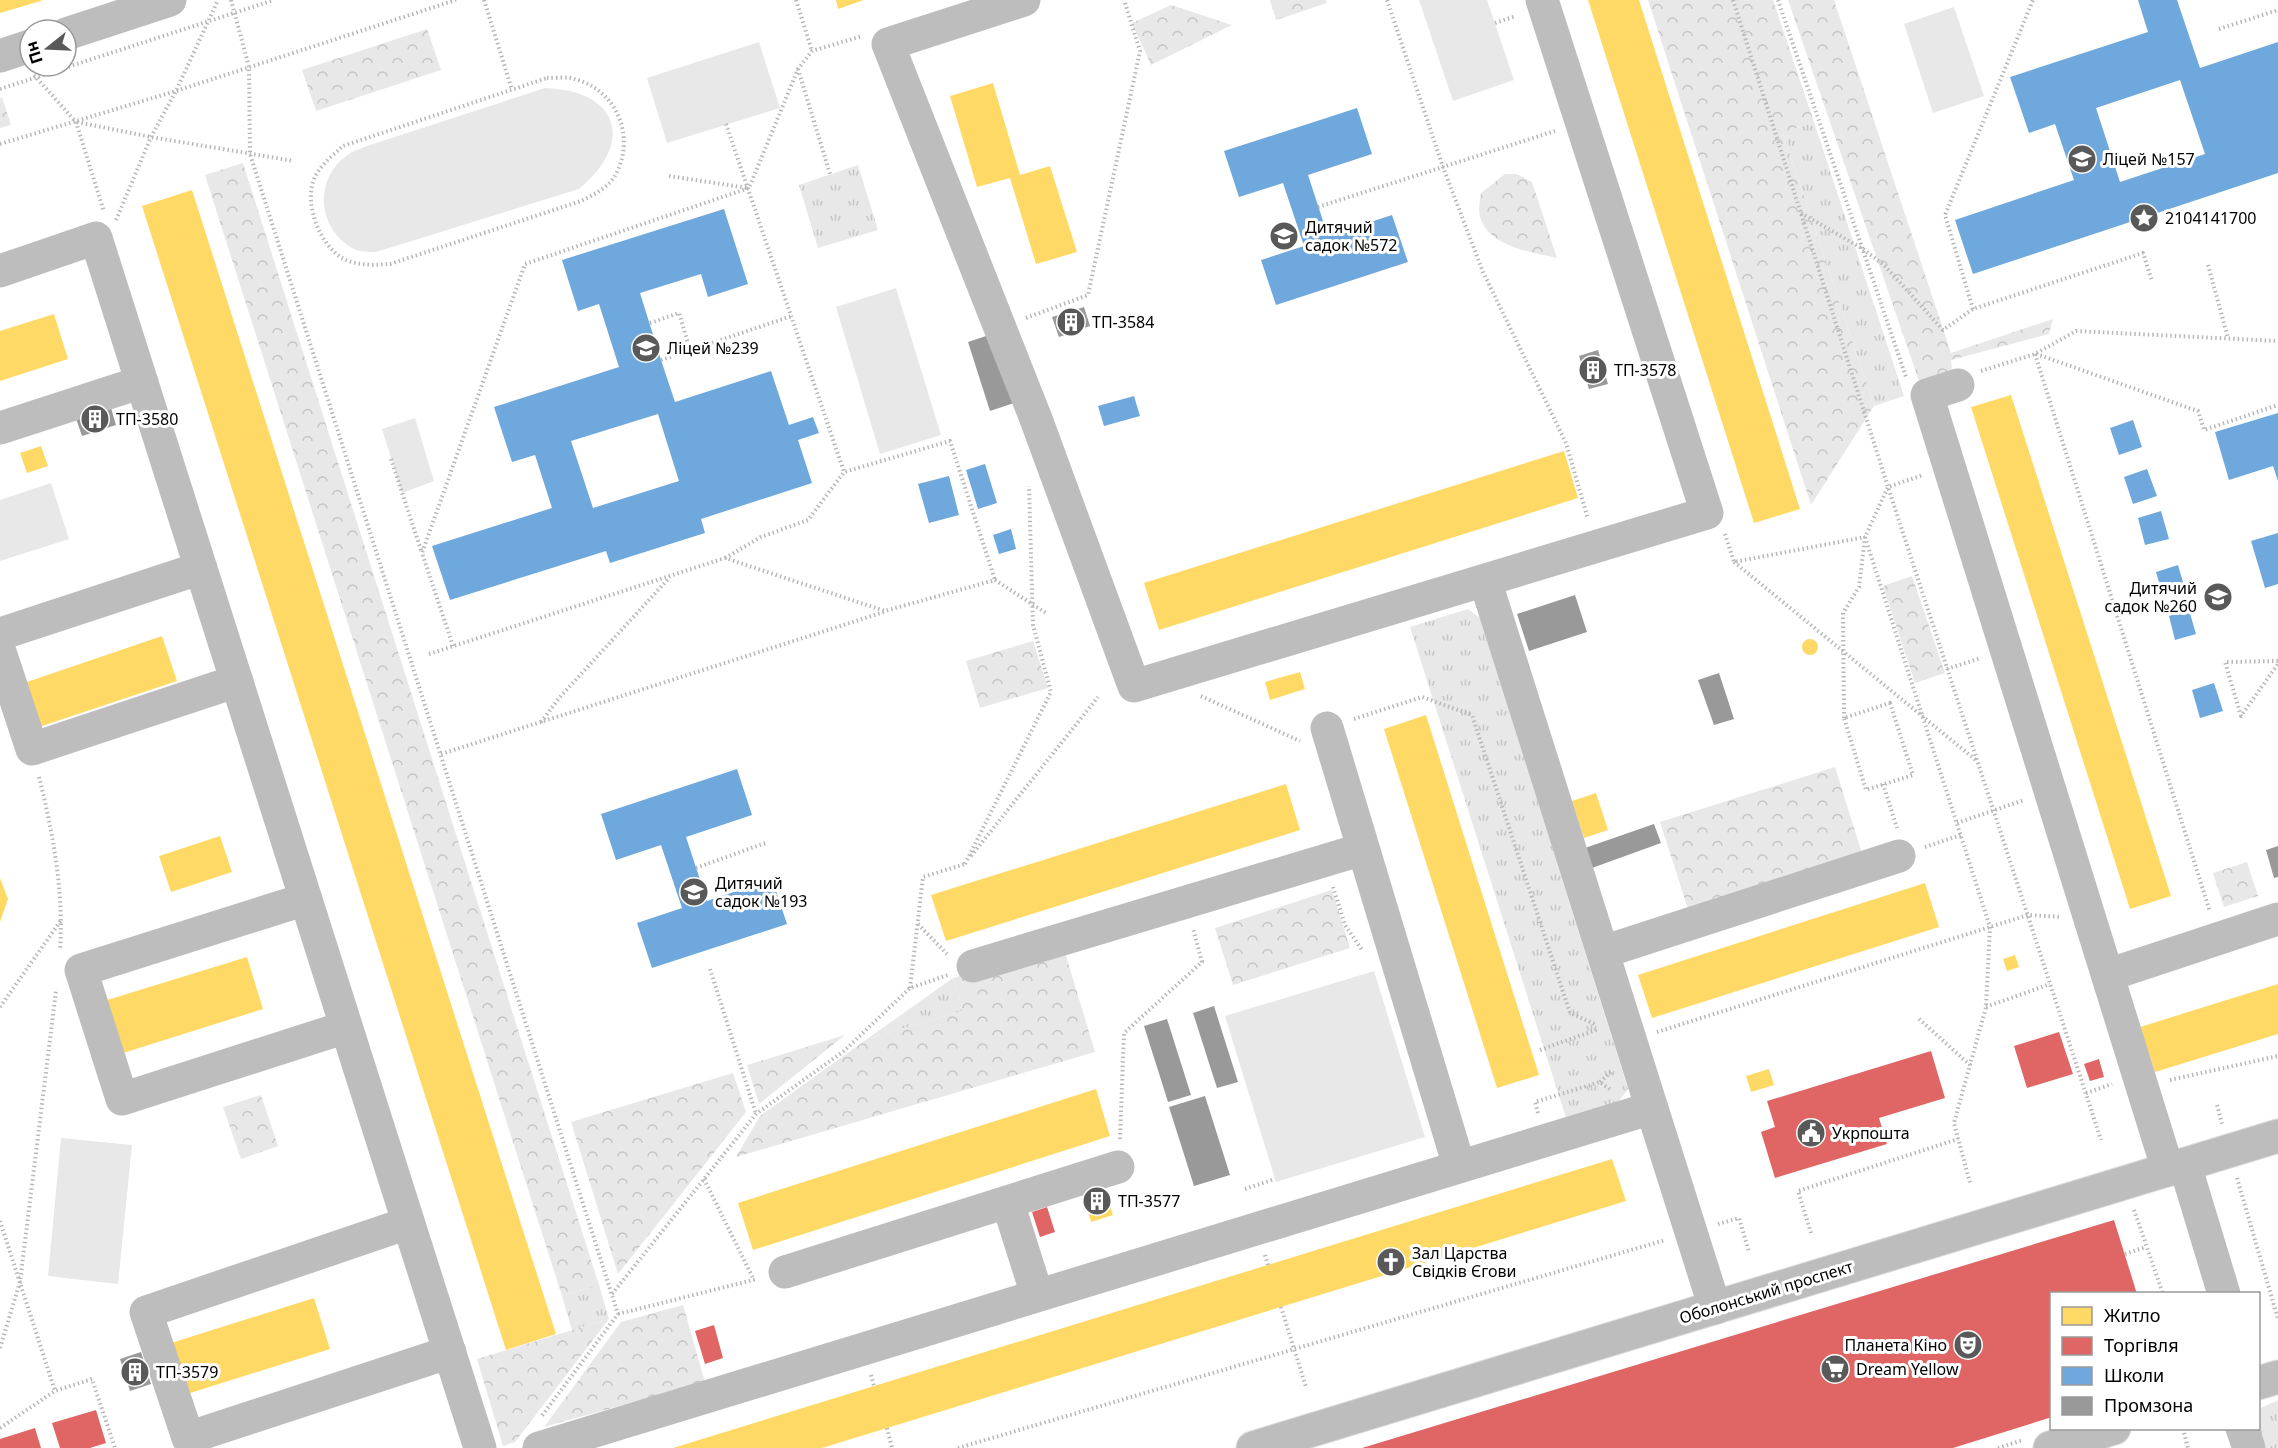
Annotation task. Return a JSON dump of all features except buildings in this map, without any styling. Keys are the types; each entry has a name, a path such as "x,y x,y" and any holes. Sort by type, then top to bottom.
{"main road":[{"path":"78,30 170,0"},
{"path":"1024,0 888,44 1036,419 1134,686 1707,513 1542,0"},
{"path":"0,270 96,238 480,1448"},
{"path":"1968,378 1927,395 2143,1086 2224,1292"},
{"path":"0,428 142,382"},
{"path":"0,634 201,568"},
{"path":"1485,580 1603,952 1624,1054 1652,1108 1715,1308"},
{"path":"0,652 32,748 237,681"},
{"path":"1331,743 1459,1166"},
{"path":"968,968 1363,849"},
{"path":"1603,952 1902,855"},
{"path":"306,899 70,962 122,1099 346,1027"},
{"path":"2108,975 2278,919"},
{"path":"539,1434 1037,1295 1652,1108"},
{"name":"Оболонський проспект","path":"1253,1448 2278,1136"},
{"path":"770,1276 1118,1167"},
{"path":"1008,1203 1037,1295"},
{"path":"408,1223 146,1312 188,1438 450,1352"},
{"path":"2260,1383 2278,1377"},
{"path":"2050,1448 2108,1430"},
{"path":"2243,1430 2249,1448"}],"path":[{"path":"96,238 111,232 151,137 176,91 218,0"},
{"path":"231,0 249,67 250,154 618,1314"},
{"path":"78,64 274,0"},
{"path":"0,144 176,91 456,0"},
{"path":"484,0 512,90"},
{"path":"422,553 525,264 749,188 798,69 812,51 796,0"},
{"path":"1021,320 1088,295 1140,51 1124,0"},
{"path":"1388,0 1443,167 1483,272 1566,443 1596,546"},
{"path":"1733,0 1888,487 2101,1140"},
{"path":"1778,0 1907,381"},
{"path":"1973,309 1945,215 2033,0"},
{"path":"2219,29 2278,10"},
{"path":"798,69 830,174"},
{"path":"0,89 35,78 76,122 294,161"},
{"path":"547,78 571,78 592,87 613,103 623,126 624,152 617,174 602,191 581,201 390,264 371,266 344,259 325,241 313,215 313,182 326,162 342,146 512,90 547,78"},
{"path":"1318,207 1581,122"},
{"path":"726,124 844,472"},
{"path":"669,176 749,188"},
{"path":"1801,213 1863,249 1884,265 1943,330 1973,309 2143,253 2152,281"},
{"path":"2208,265 2228,338"},
{"path":"650,323 679,313 690,350"},
{"path":"661,360 792,316"},
{"path":"1968,378 2035,354 2076,331 2278,341"},
{"path":"2035,354 2198,411 2204,430 2278,405"},
{"path":"2035,354 2219,939"},
{"path":"429,654 725,558 761,537 808,520 844,472 950,441 995,580 1046,612"},
{"path":"391,459 453,646"},
{"path":"1844,718 1890,704 1913,775 1866,790 1844,718 1843,613 1859,587 1865,537 1888,487 1950,466"},
{"path":"965,864 1051,692 1032,625 1028,479"},
{"path":"1865,537 1990,927 1986,1007 1953,1123 1970,1183"},
{"path":"725,558 885,611"},
{"path":"1734,562 1978,761"},
{"path":"541,722 560,697 671,575"},
{"path":"441,754 885,611 995,580"},
{"path":"2225,662 2278,662 2241,716 2225,662"},
{"path":"1162,678 1331,743 1422,697 1472,716 1570,1013 1604,1027 1540,1050"},
{"path":"910,988 923,877 965,864 1098,697"},
{"path":"0,1348 20,1282 58,978 70,962 62,919 50,822 32,748"},
{"path":"1883,784 1902,855 1961,835"},
{"path":"1957,822 1994,810"},
{"path":"696,868 768,842"},
{"path":"1324,860 1345,925 1364,954"},
{"path":"1118,1167 1124,1033 1202,962 1186,902"},
{"path":"1600,1082 1624,1054 2028,915"},
{"path":"0,1006 62,919"},
{"path":"612,1294 756,1114 844,1051 910,988 968,968 918,924"},
{"path":"710,969 756,1114"},
{"path":"1986,1007 2050,984"},
{"path":"1919,1019 1970,1065"},
{"path":"2086,1093 2124,1079 2143,1086 2278,1056"},
{"path":"1811,1233 1798,1191 1958,1139"},
{"path":"539,1434 618,1314 770,1276 704,1179"},
{"path":"1245,1189 1275,1179"},
{"path":"2243,1197 2278,1319"},
{"path":"2132,1205 2163,1292"},
{"path":"958,1448 1739,1218 1749,1252"},
{"path":"0,1221 55,1391"},
{"path":"2125,1254 2146,1247"},
{"path":"1281,1307 1306,1387"},
{"path":"0,1428 55,1391 92,1378 115,1448"},
{"path":"887,1428 892,1448"},
{"path":"2184,1433 2188,1448"}],"green space":[{"path":"1270,0 1326,0 1327,3 1276,20"},
{"path":"1419,0 1487,0 1514,80 1453,101"},
{"path":"1648,0 1773,0 1814,122 1783,133 1874,406 1811,505"},
{"path":"1788,0 1834,0 1951,353 2053,319 2049,334 1951,360 1952,371 1919,381"},
{"path":"1171,5 1232,25 1151,65 1132,23"},
{"path":"1954,7 1984,96 1933,113 1904,24"},
{"path":"427,29 441,70 316,111 302,70"},
{"path":"759,42 780,108 667,143 647,78"},
{"path":"545,88 570,91 589,98 603,108 611,122 613,137 608,154 597,171 579,189 376,252 354,249 342,241 333,230 324,205 325,191 328,178 335,166 348,154"},
{"path":"2,97 11,125 0,128 0,98"},
{"path":"1814,122 1904,396 1874,406 1783,133"},
{"path":"243,163 599,1285 562,1296 205,175"},
{"path":"858,165 878,230 818,248 799,185"},
{"path":"1505,174 1517,174 1532,182 1557,258 1501,242 1485,227 1479,214 1481,193"},
{"path":"896,288 941,435 880,454 836,307"},
{"path":"415,418 434,481 402,493 382,429"},
{"path":"51,483 69,539 0,561 0,500"},
{"path":"1912,576 1945,673 1915,683 1883,586"},
{"path":"1468,609 1480,618 1628,1089 1616,1105 1567,1121 1410,627"},
{"path":"1033,641 1048,688 980,708 966,661"},
{"path":"1835,767 1865,863 1691,918 1660,822"},
{"path":"2247,862 2258,896 2224,907 2213,873"},
{"path":"1332,890 1350,948 1233,985 1215,928"},
{"path":"1063,946 1095,1052 736,1157 760,1116 867,1039 963,1011 953,978"},
{"path":"1374,971 1425,1137 1276,1182 1225,1016"},
{"path":"953,978 963,1011 867,1039"},
{"path":"845,1035 759,1104 747,1065"},
{"path":"733,1073 746,1112 618,1274 571,1122"},
{"path":"261,1095 278,1146 241,1159 223,1107"},
{"path":"61,1138 132,1145 118,1284 48,1276"},
{"path":"599,1285 609,1319 572,1330 562,1296"},
{"path":"683,1305 705,1382 544,1427 621,1322"},
{"path":"609,1319 515,1442 503,1446 477,1359"},
{"path":"2278,1400 2278,1448 2263,1448 2258,1430 2260,1409"}],"place":[{"name":"Ліцей №157","path":"2082,159"},
{"name":"2104141700","path":"2144,218"},
{"name":"Дитячий садок №572","path":"1284,236"},
{"name":"ТП-3584","path":"1071,322"},
{"name":"Ліцей №239","path":"646,348"},
{"name":"ТП-3578","path":"1593,370"},
{"name":"ТП-3580","path":"95,419"},
{"name":"Дитячий садок №260","path":"2218,597"},
{"name":"Дитячий садок №193","path":"694,892"},
{"name":"Укрпошта","path":"1811,1133"},
{"name":"ТП-3577","path":"1097,1201"},
{"name":"Зал Царства Свідків Єгови","path":"1391,1262"},
{"name":"Планета Кіно","path":"1968,1345"},
{"name":"Dream Yellow","path":"1835,1369"},
{"name":"ТП-3579","path":"135,1372"}]}
